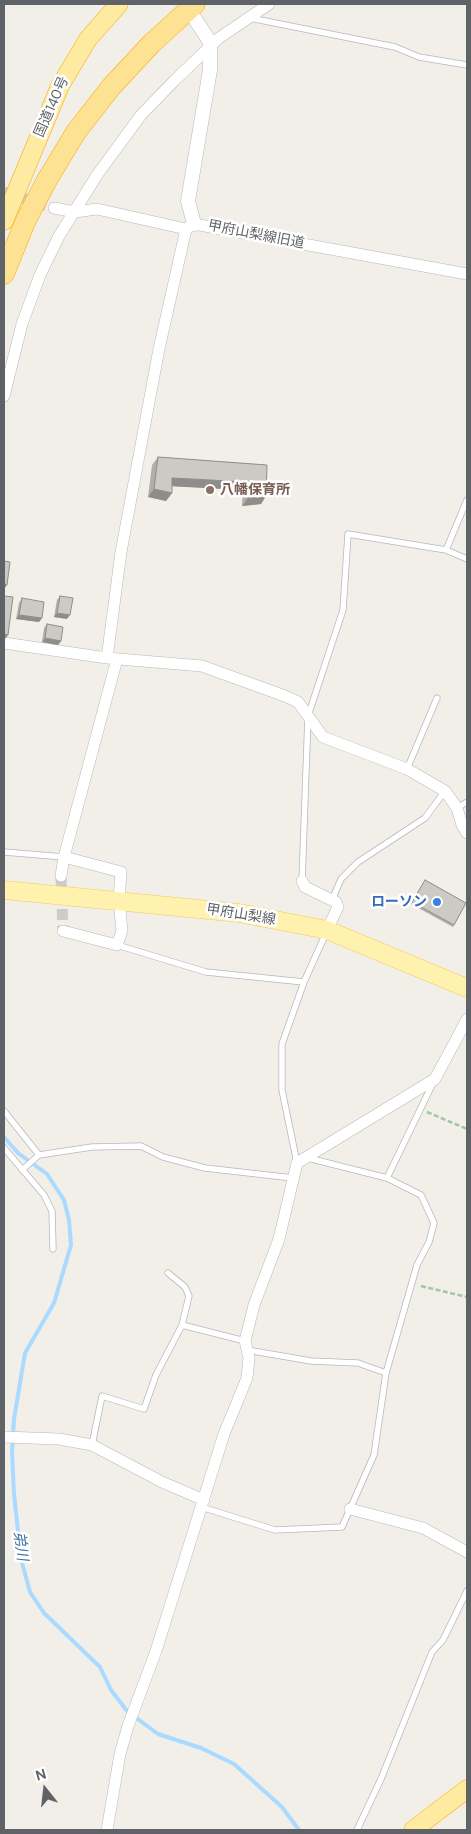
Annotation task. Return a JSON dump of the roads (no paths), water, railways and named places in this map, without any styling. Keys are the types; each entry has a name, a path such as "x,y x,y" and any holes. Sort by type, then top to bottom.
{"highway":[{"name":"国道140号","path":"4,220 60,86 88,39 119,4"},
{"path":"4,274 26,220 47,180 76,132 111,86 152,43 195,11"},
{"path":"413,1830 467,1789"}],"main road":[{"name":"甲府山梨線","path":"4,890 239,913 327,930 467,988"}],"street":[{"path":"4,396 22,324 40,275 59,236 97,175 142,115 210,47 246,17 268,4"},
{"name":"甲府山梨線旧道","path":"195,11 210,47 210,70 188,201 190,226 467,274"},
{"path":"54,208 75,212 97,208 190,226 159,349 121,552 112,658 61,876"},
{"path":"4,643 112,658 202,666 298,702 323,737 407,769 445,791 462,805 462,824 467,832"},
{"path":"63,931 117,945 122,931 119,900 121,872 64,857"},
{"path":"302,881 305,887 336,902 338,907 327,930"},
{"path":"107,1830 120,1754 128,1726 156,1652 224,1434 247,1378 249,1358 246,1346 254,1304 279,1239 293,1178 301,1160 435,1079 467,1018"},
{"path":"4,1437 59,1439 92,1444 203,1504"},
{"path":"350,1510 423,1528 467,1552"}],"lane":[{"path":"246,17 395,47 419,57 467,65"},
{"path":"446,550 467,500"},
{"path":"302,881 308,716 343,610 348,534 446,550 467,559"},
{"path":"407,769 438,698"},
{"path":"332,900 341,878 358,862 425,818 445,791"},
{"path":"4,852 64,857"},
{"path":"203,1504 275,1530 342,1527 374,1455 386,1372 417,1265 429,1242 434,1223 421,1196 387,1178 301,1160 282,1090 282,1044 304,982 327,930"},
{"path":"117,945 206,972 304,982"},
{"path":"387,1178 435,1079"},
{"path":"4,1111 39,1155"},
{"path":"22,1170 39,1155 92,1147 141,1146 163,1157 205,1168 293,1178"},
{"path":"4,1148 44,1195 52,1211 53,1249"},
{"path":"92,1444 102,1396 144,1409 156,1375 182,1325 189,1296 185,1287 168,1273"},
{"path":"182,1325 246,1346 311,1361 358,1362 386,1372"},
{"path":"357,1830 381,1780 432,1652 442,1640 467,1591"}],"waterway":[{"name":"弟川","path":"4,1137 18,1153 47,1174 64,1200 69,1220 71,1245 54,1303 25,1353 14,1419 12,1452 14,1494 21,1559 30,1592 44,1613 100,1667 111,1690 127,1711 158,1734 201,1748 234,1764 282,1807 299,1830"}],"tunnel":[{"path":"4,192 54,208"},
{"path":"61,876 63,931"}],"place":[{"name":"八幡保育所","path":"210,490"},
{"name":"ローソン","path":"437,902"}]}
